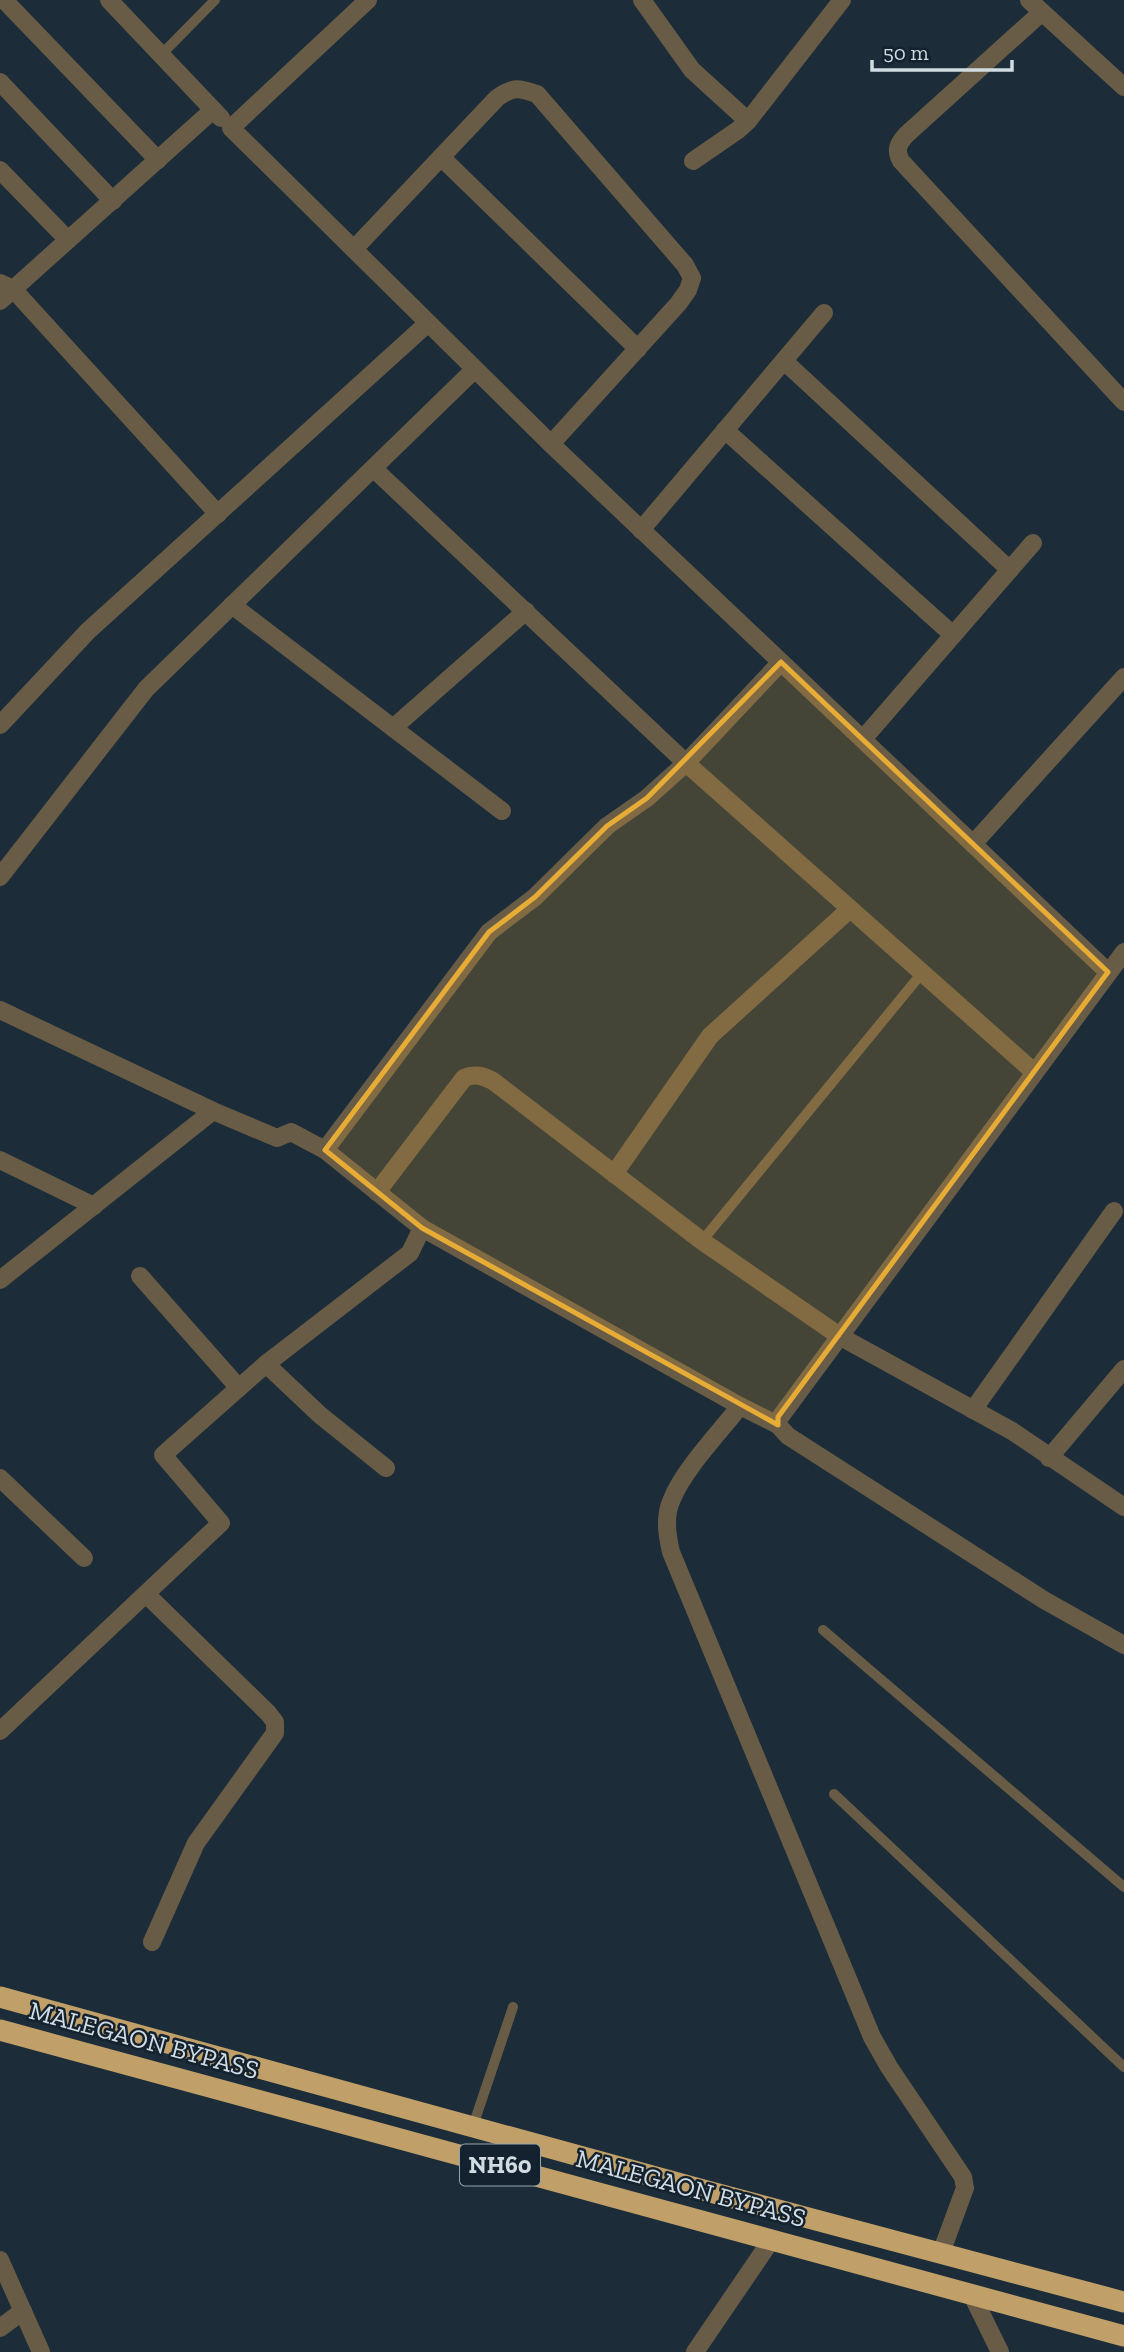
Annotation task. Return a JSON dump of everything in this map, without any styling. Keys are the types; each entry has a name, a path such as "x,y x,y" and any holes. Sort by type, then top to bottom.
{"highway":[{"name":"MALEGAON BYPASS","path":"0,1997 1124,2302"},
{"name":"MALEGAON BYPASS","path":"0,2030 1124,2336"}],"street":[{"path":"4,0 158,160"},
{"path":"108,0 231,128 551,444 1108,972"},
{"path":"231,128 368,0"},
{"path":"642,0 699,78 748,121"},
{"path":"693,161 748,121 842,0"},
{"path":"1124,87 1036,6 897,147 901,161 1124,402"},
{"path":"0,82 113,201"},
{"path":"354,249 497,98 507,91 520,88 537,94 685,265 692,278 688,290 678,304 551,444"},
{"path":"214,110 68,240 4,291 218,514"},
{"path":"441,158 638,349"},
{"path":"0,170 68,240"},
{"path":"641,530 824,313"},
{"path":"0,725 88,631 428,323"},
{"path":"784,361 1010,570"},
{"path":"0,877 146,689 475,369"},
{"path":"725,430 953,635"},
{"path":"374,469 686,763 1034,1072"},
{"path":"863,739 1033,543"},
{"path":"232,605 502,811"},
{"path":"393,729 526,611"},
{"path":"325,1150 489,932 535,897 607,826 647,799 686,763 781,662"},
{"path":"974,844 1124,677"},
{"path":"614,1174 710,1036 850,909"},
{"path":"778,1425 779,1416 841,1337 1124,952"},
{"path":"0,1010 213,1111 276,1138 291,1132 325,1150 422,1228 778,1425 788,1436 948,1539 1044,1600 1124,1645"},
{"path":"377,1192 464,1078 471,1075 482,1076 493,1081 702,1241 841,1337 1021,1437 1124,1507"},
{"path":"0,1280 213,1111"},
{"path":"0,1160 94,1206"},
{"path":"973,1410 1114,1211"},
{"path":"0,1731 221,1523 163,1455 266,1364 410,1253 422,1228"},
{"path":"140,1276 239,1388"},
{"path":"266,1364 320,1415 386,1468"},
{"path":"1049,1458 1124,1369"},
{"path":"740,1406 684,1477 671,1500 666,1529 671,1552 873,2037 889,2067 963,2178 965,2188 941,2253"},
{"path":"0,1478 84,1558"},
{"path":"146,1594 275,1722 275,1733 195,1843 152,1942"},
{"path":"695,2352 772,2239"},
{"path":"0,2260 41,2352"},
{"path":"972,2295 1000,2352"},
{"path":"0,2328 23,2311"}],"lane":[{"path":"161,55 215,0"},
{"path":"702,1241 922,973"},
{"path":"823,1630 1124,1887"},
{"path":"834,1794 1124,2067"},
{"path":"473,2126 513,2007"}],"highlighted area":[{"path":"781,662 1108,972 778,1417 778,1425 422,1228 325,1150 489,932 535,897 607,826 647,798"}]}
